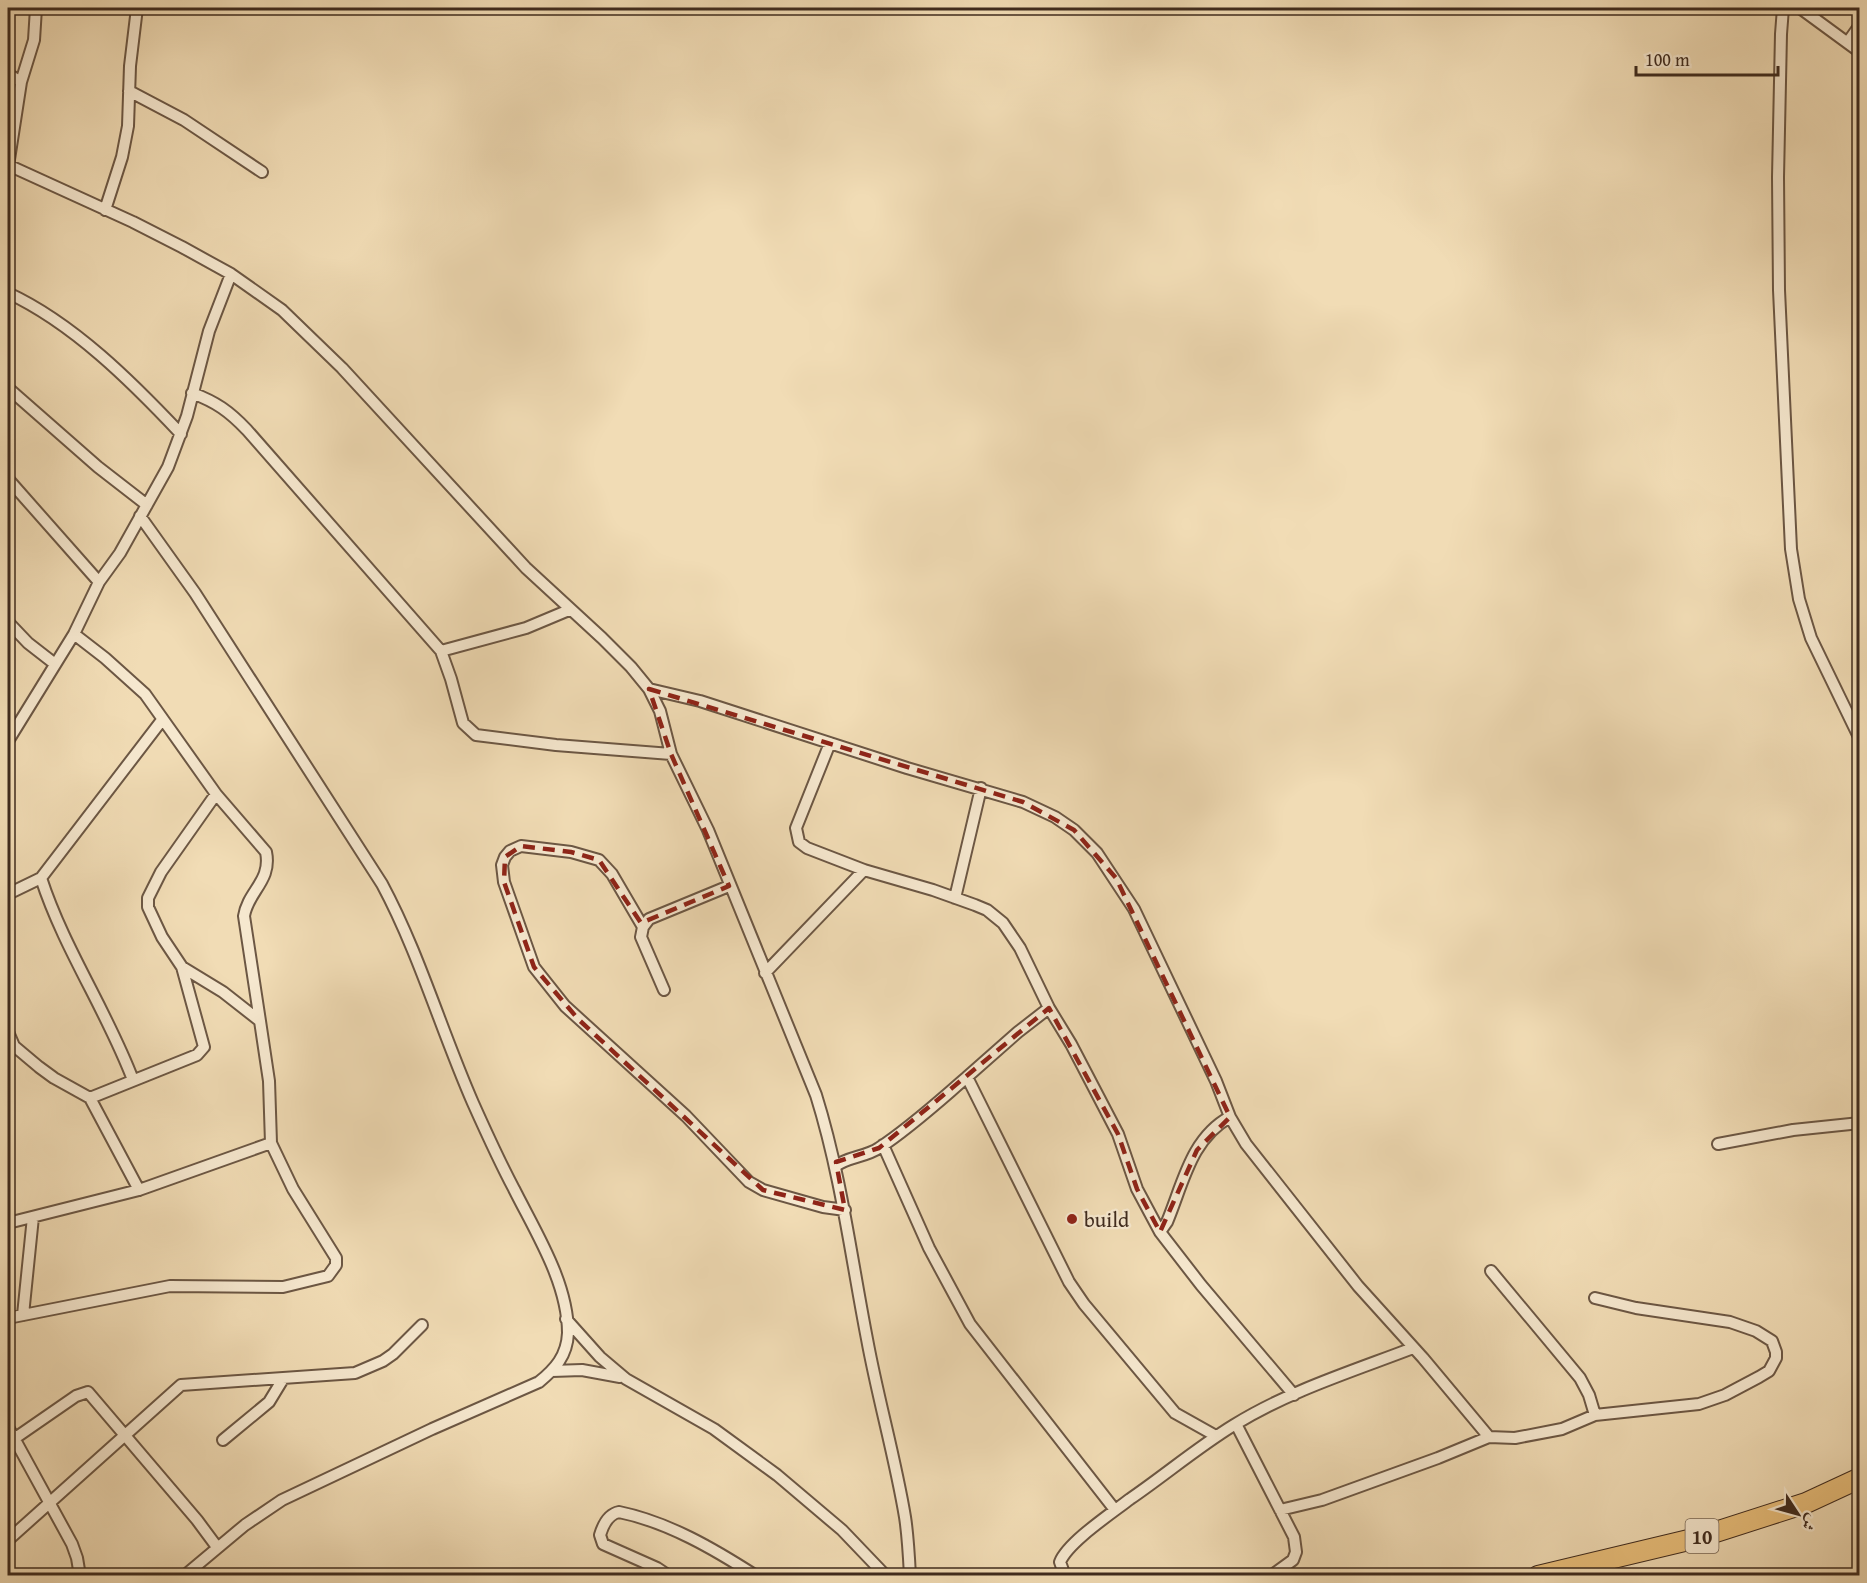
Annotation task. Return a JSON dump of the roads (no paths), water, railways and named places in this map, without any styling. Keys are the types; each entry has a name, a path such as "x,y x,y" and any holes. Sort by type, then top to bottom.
{"highway":[{"name":"10","path":"1539,1575 1696,1538 1806,1503 1860,1478"},
{"name":"10","path":"1598,1575 1716,1546 1797,1519 1860,1493"}],"street":[{"path":"36,8 32,48 21,82 8,165 182,247 231,274 282,310 314,340 526,568 602,638 649,689 660,711 671,754 708,830 816,1095 836,1166 845,1210 868,1347 903,1508 910,1575"},
{"path":"105,210 126,141 130,66 137,8"},
{"path":"1783,8 1780,34 1779,290 1791,549 1799,599 1811,638 1860,739"},
{"path":"1800,8 1860,52"},
{"path":"1848,42 1860,25"},
{"path":"8,74 21,82"},
{"path":"129,91 183,120 262,172"},
{"path":"8,741 74,634 99,582 120,553 165,474 181,434 209,331 231,274"},
{"path":"8,293 40,310 80,340 143,396 181,434"},
{"path":"8,388 98,467 147,505"},
{"path":"192,393 230,412 441,651 463,723 476,735 556,745 671,754"},
{"path":"8,479 99,582"},
{"path":"141,516 195,592 382,884 397,913 473,1104 551,1263 566,1319 566,1349 562,1359 539,1382 432,1429 282,1500 245,1525 184,1575"},
{"path":"441,651 526,628 569,610"},
{"path":"8,622 28,643 55,664"},
{"path":"8,1317 170,1286 283,1287 328,1276 336,1265 336,1258 293,1189 271,1143 269,1081 244,916 266,871 268,862 266,852 216,794 145,694 74,634"},
{"path":"649,689 700,701 907,768 1023,801 1055,817 1074,831 1097,853 1134,909 1216,1081 1230,1117 1246,1144 1358,1286 1489,1437"},
{"path":"8,894 41,878 162,720"},
{"path":"830,742 801,814 796,833 799,842 807,848 864,870 933,890 987,910 1003,922 1020,948 1049,1008 1071,1044 1118,1134 1137,1189 1160,1232 1201,1285 1294,1395"},
{"path":"955,898 981,788"},
{"path":"90,1098 202,1052 203,1039 182,967 162,937 148,907 148,898 161,872 216,794"},
{"path":"643,927 612,874 599,860 571,852 521,846 510,851 505,857 502,865 504,882 534,967 565,1006 686,1116 749,1182 763,1190 823,1208 845,1210"},
{"path":"765,973 864,870"},
{"path":"41,878 65,939 115,1038 133,1080"},
{"path":"664,990 641,937 643,927 650,919 729,886"},
{"path":"182,967 223,992 260,1021"},
{"path":"836,1166 842,1161 868,1154 883,1145 1049,1008"},
{"path":"8,1032 10,1048 54,1078 90,1098 139,1190"},
{"path":"968,1077 1069,1282 1084,1304 1175,1413 1216,1436"},
{"path":"1160,1232 1167,1222 1197,1150 1215,1127 1230,1117"},
{"path":"1718,1144 1793,1130 1860,1123"},
{"path":"8,1223 139,1190 271,1143"},
{"path":"883,1145 929,1248 970,1324 1115,1510"},
{"path":"23,1315 33,1217"},
{"path":"1491,1271 1580,1378 1589,1395 1595,1415"},
{"path":"1280,1510 1322,1500 1489,1437 1515,1438 1563,1429 1595,1415 1699,1404 1725,1395 1759,1377 1769,1371 1776,1358 1774,1346 1766,1336 1730,1322 1636,1308 1595,1298"},
{"path":"566,1319 594,1351 626,1379 681,1409 753,1457 842,1530 886,1575"},
{"path":"8,1540 181,1385 355,1373 370,1368 393,1354 422,1325"},
{"path":"1065,1575 1059,1562 1063,1555 1115,1510 1216,1436 1294,1395 1413,1348"},
{"path":"552,1371 582,1370 626,1379"},
{"path":"223,1440 273,1398 283,1379"},
{"path":"10,1441 76,1396 88,1392 197,1520 217,1547"},
{"path":"1236,1424 1294,1537 1296,1552 1293,1560 1271,1575"},
{"path":"8,1427 10,1441 49,1502 72,1544 80,1575"},
{"path":"669,1575 603,1544 600,1535 609,1518 616,1512 620,1512 666,1527 756,1575"}],"place":[{"name":"build","path":"1072,1219"}]}
